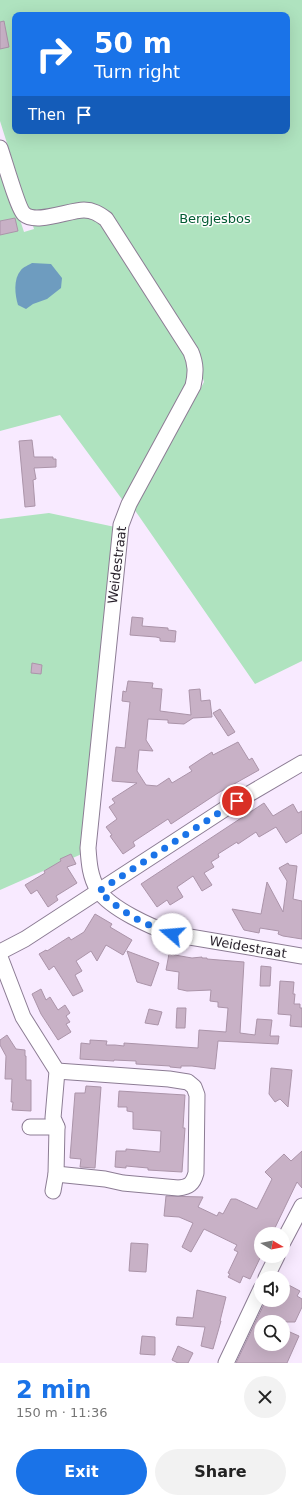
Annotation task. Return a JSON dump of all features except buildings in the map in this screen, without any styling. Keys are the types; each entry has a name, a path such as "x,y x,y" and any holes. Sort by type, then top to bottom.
{"street":[{"name":"Weidestraat","path":"0,148 19,204 24,214 32,218 42,218 85,210 96,212 106,219 190,352 195,363 196,373 193,386 129,504 121,525 88,848 90,872 99,891 122,910 152,927 172,934 302,956"},
{"path":"0,952 25,939 237,801 302,763"},
{"path":"0,957 23,1017 57,1071 54,1118 57,1127 56,1174 53,1191"},
{"path":"56,1174 105,1178 122,1183 178,1188 187,1187 194,1182 196,1173 197,1095 194,1087 188,1082 169,1079 57,1071"},
{"path":"30,1126 57,1127"},
{"path":"290,1229 302,1206"},
{"path":"226,1363 254,1304"}],"green space":[{"name":"Bergjesbos","path":"0,0 302,0 302,661 255,684 134,509 204,382 195,350 189,361 187,385 124,502 60,415 0,431 0,159 24,232 34,229 0,121"},
{"path":"49,513 115,527 84,853 0,890 0,519"}],"water":[{"path":"32,263 51,264 62,278 61,288 47,299 33,304 26,309 18,305 16,297 16,282 18,274 21,270"}],"route":[{"path":"172,934 152,927 134,918 108,900 99,891 237,801"}]}
